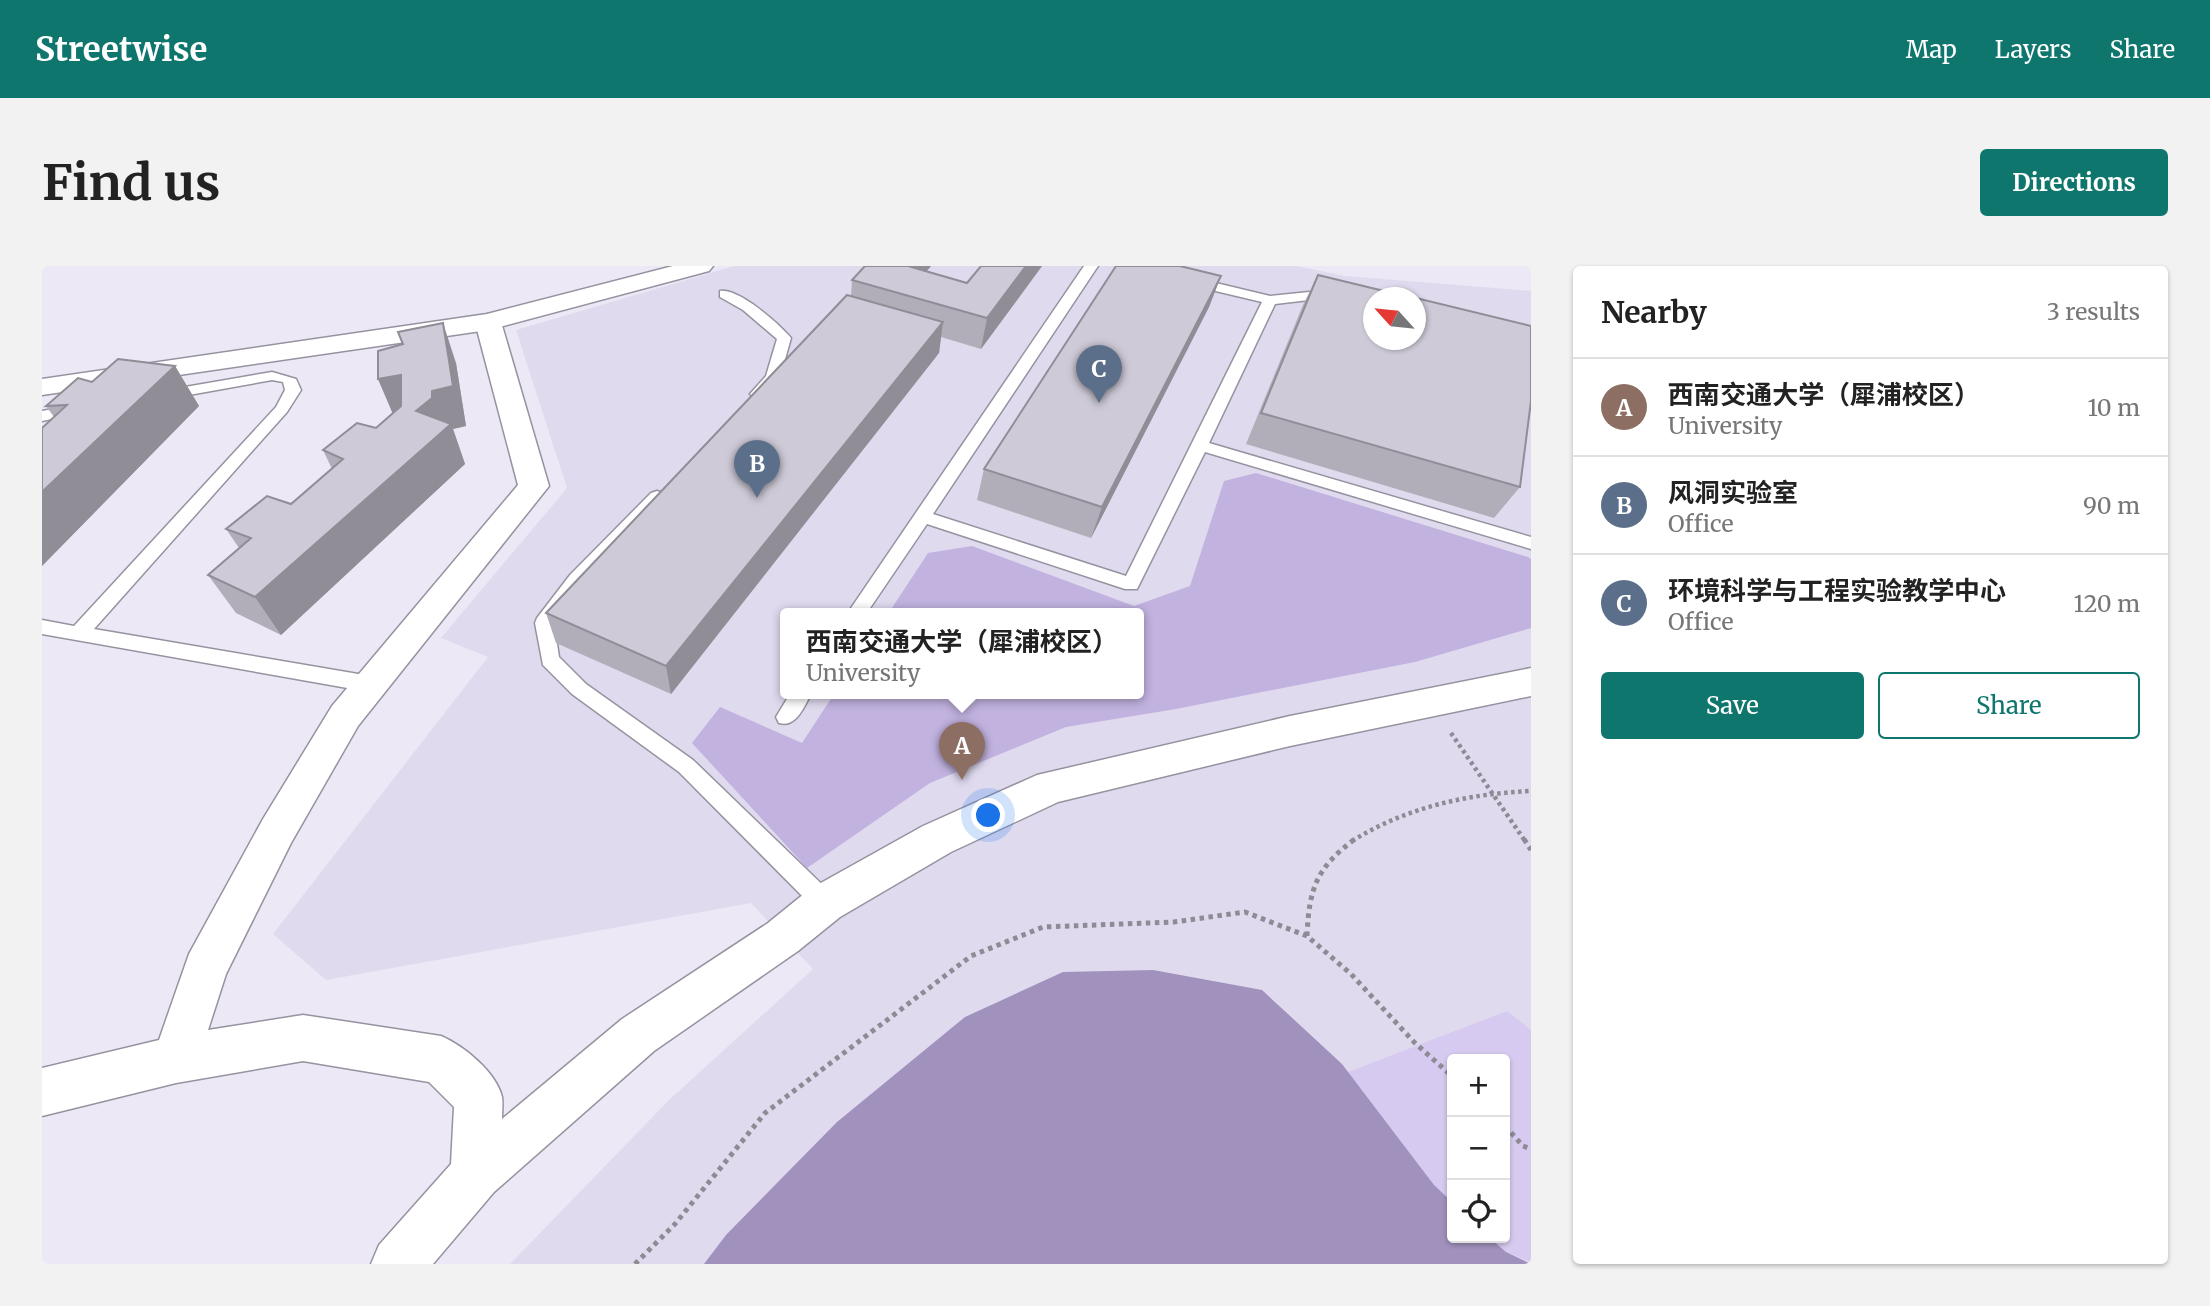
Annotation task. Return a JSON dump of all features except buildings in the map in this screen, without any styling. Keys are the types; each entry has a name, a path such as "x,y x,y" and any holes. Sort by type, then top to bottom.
{"street":[{"path":"42,387 488,322 701,266"},
{"path":"176,1059 205,969 277,831 345,716 534,486 488,322"},
{"path":"398,1264 476,1174 638,1035 783,937 825,903 937,839 1051,787 1290,731 1531,682"},
{"path":"42,1092 176,1059 303,1038 441,1060 478,1098 476,1174"}],"lane":[{"path":"860,608 1091,266"},
{"path":"1183,279 1270,300 1309,296 1363,309"},
{"path":"725,294 748,307 784,338 774,377 745,406"},
{"path":"923,517 1131,584 1270,300"},
{"path":"78,634 282,409 293,390 289,379 272,376 150,397"},
{"path":"42,426 49,415 96,407"},
{"path":"1200,445 1531,544"},
{"path":"670,484 576,580 544,623 550,660 579,690 686,766 825,903"},
{"path":"42,628 370,684"},
{"path":"786,717 798,699"}],"path":[{"path":"1432,704 1490,794 1531,850"},
{"path":"1307,936 1313,886 1336,852 1388,818 1490,794 1531,791"},
{"path":"635,1264 675,1224 765,1112 971,956 1043,927 1174,922 1245,912 1307,936 1352,974 1414,1042 1447,1072"},
{"path":"1510,1132 1523,1146 1531,1149"}],"shaded area":[{"path":"734,266 1296,266 1345,276 1531,291 1531,1264 510,1264 669,1100 813,969 751,903 326,980 273,934 488,657 441,638 567,488 516,330"},
{"path":"1256,473 1528,557 1531,559 1531,628 1415,662 1176,709 1066,727 930,783 807,868 692,743 720,707 802,743 831,699 1144,699 1144,608 892,608 928,553 972,546 1134,606 1190,586 1224,481"},
{"path":"1153,970 1262,990 1342,1064 1434,1185 1447,1197 1447,1243 1496,1243 1506,1252 1531,1264 704,1264 726,1235 837,1122 965,1017 1063,972"},
{"path":"1507,1011 1531,1030 1531,1262 1506,1252 1496,1243 1510,1243 1510,1054 1447,1054 1447,1197 1434,1185 1348,1072"}],"place":[{"name":"环境科学与工程实验教学中心","path":"1099,403"},
{"name":"风洞实验室","path":"757,498"},
{"name":"西南交通大学（犀浦校区）","path":"962,780"}]}
